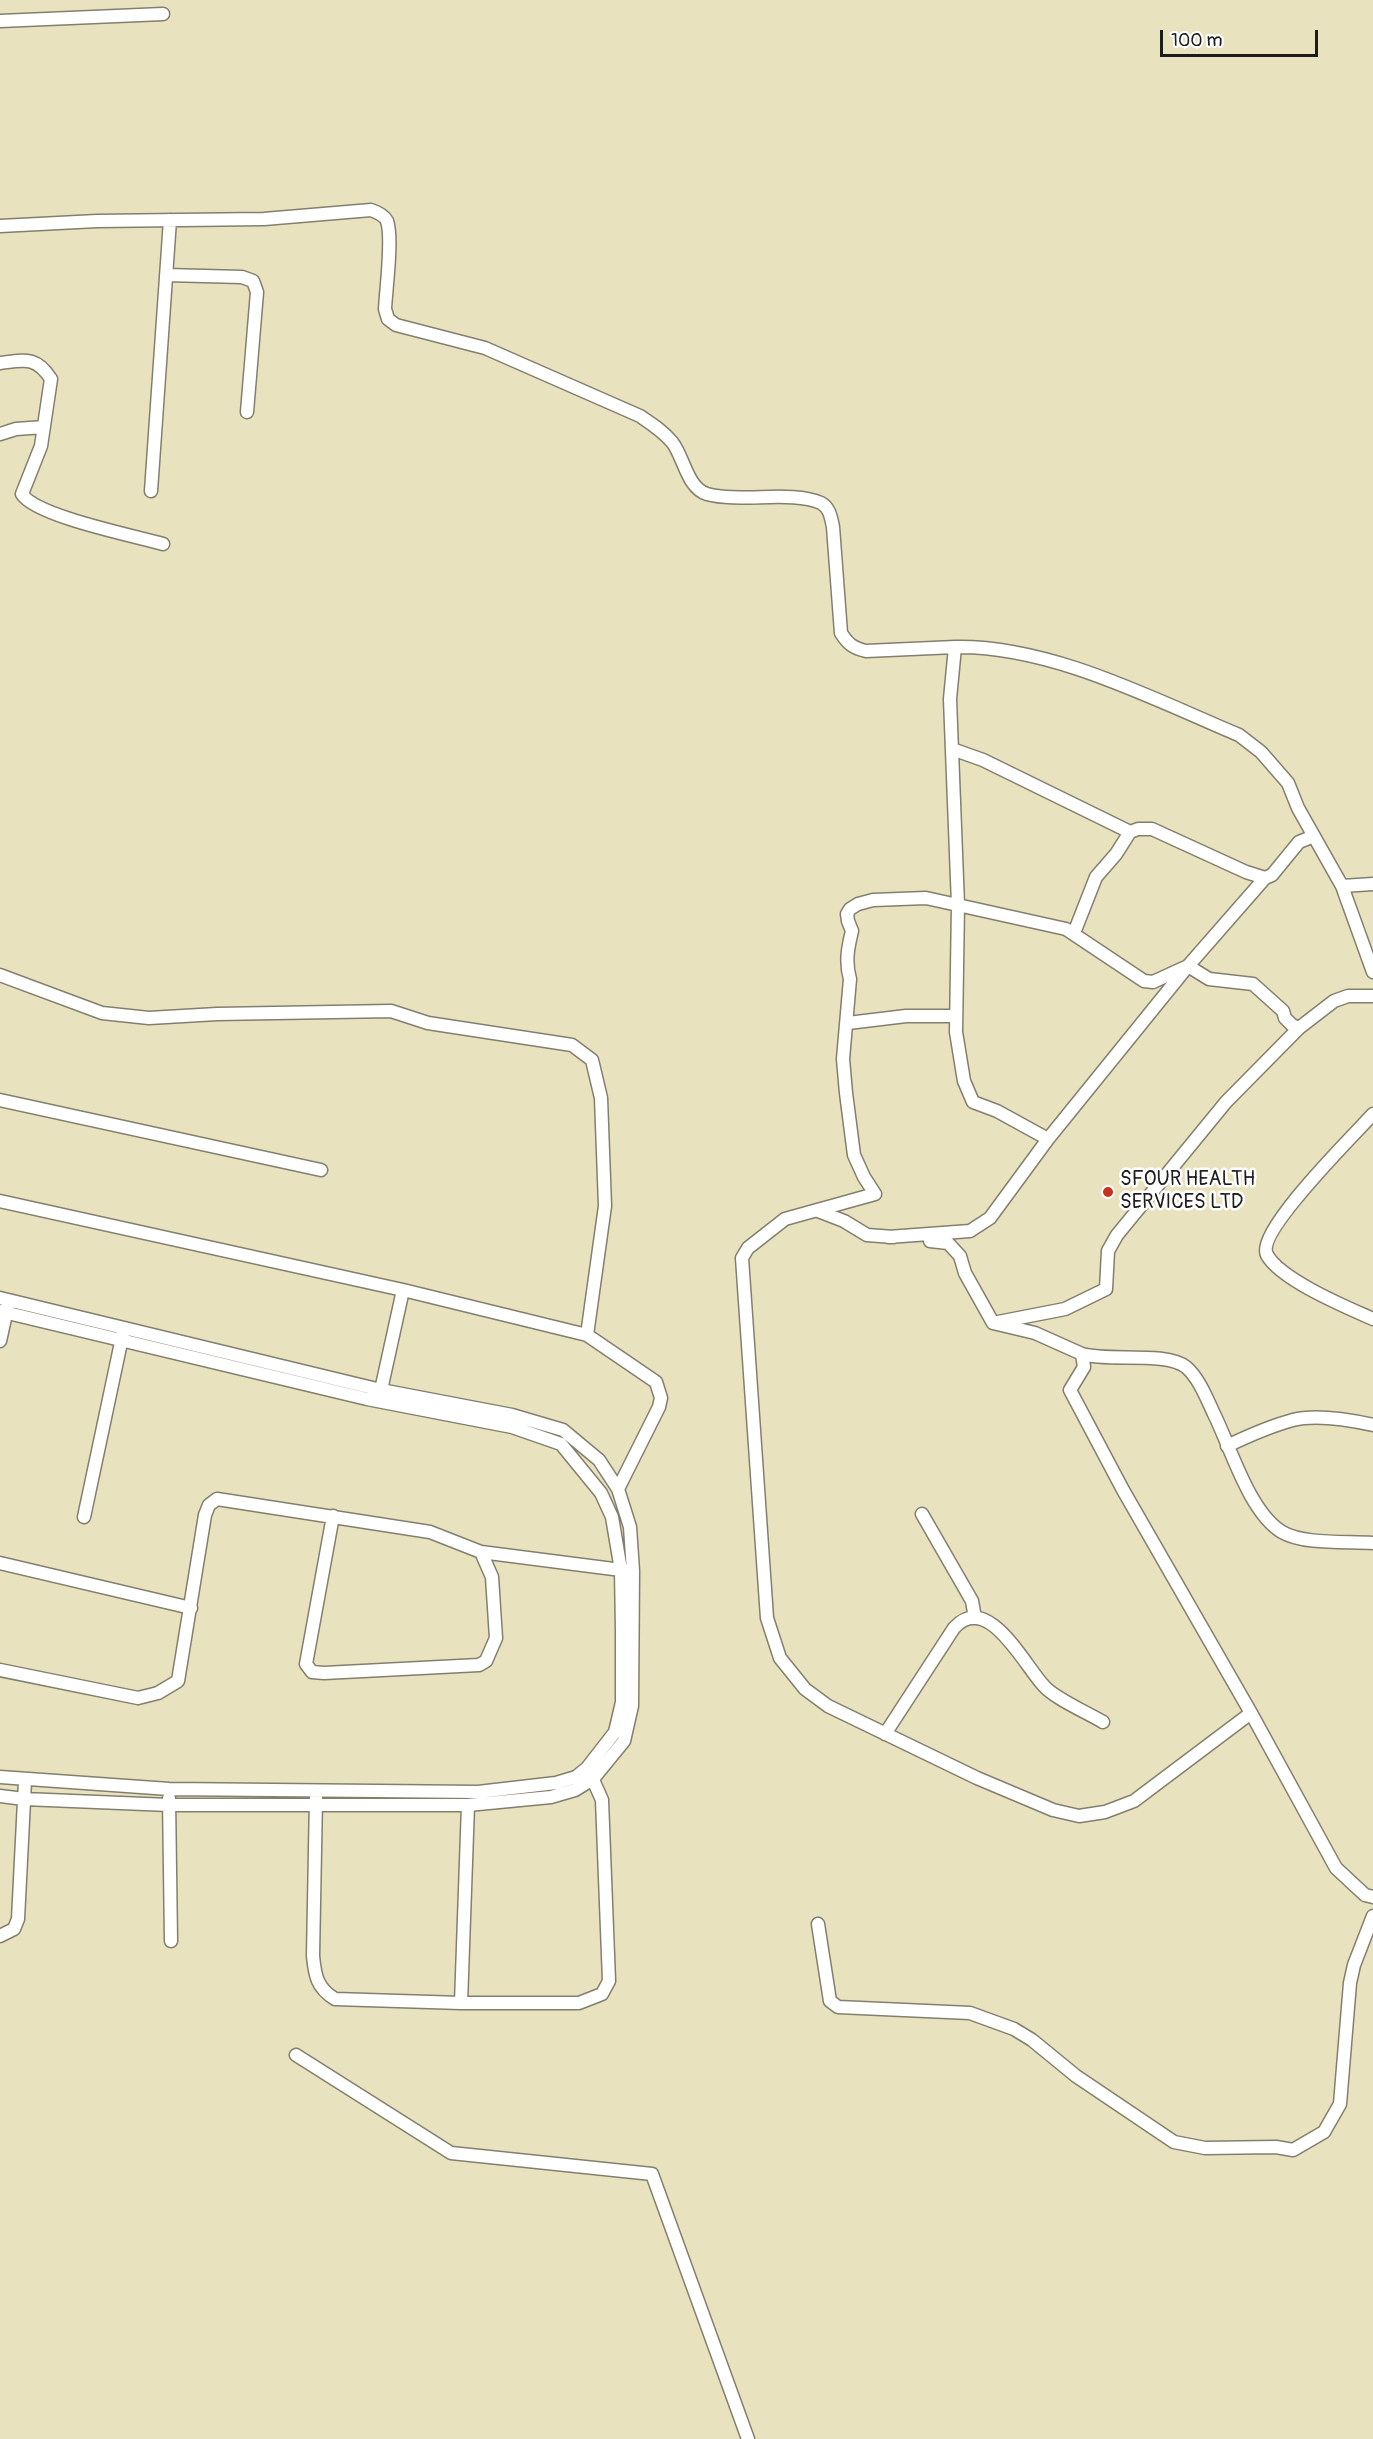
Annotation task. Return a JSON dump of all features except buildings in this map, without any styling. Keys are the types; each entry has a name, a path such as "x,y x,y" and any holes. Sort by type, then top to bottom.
{"street":[{"path":"0,21 163,14"},
{"path":"0,226 264,219 372,210 380,213 387,220 385,309 388,319 396,325 485,348 640,416 657,427 671,441 680,453 695,488 705,494 724,497 795,498 822,504 830,511 841,633 849,645 866,651 955,647 999,648 1082,670 1239,735 1261,752 1288,783 1298,808 1342,886 1373,972"},
{"path":"151,491 170,220"},
{"path":"166,275 242,277 253,281 257,292 247,412"},
{"path":"0,363 26,360 43,366 51,379 40,446 21,494 26,501 63,517 163,544"},
{"path":"0,434 16,429 44,428"},
{"path":"955,647 950,699 958,905 956,1032 964,1081 973,1102 997,1111 1048,1139"},
{"path":"952,749 982,760 1130,832"},
{"path":"1074,933 1096,877 1116,854 1130,832 1138,829 1152,829 1264,878"},
{"path":"888,1237 970,1231 990,1218 1048,1139 1188,966 1264,878 1272,875 1299,842 1314,836"},
{"path":"1342,886 1373,884"},
{"path":"875,1194 854,1155 843,1059 848,1023 850,979 847,968 848,947 852,931 848,921 850,909 873,900 926,898 1074,933 1144,981 1154,982 1188,966"},
{"path":"1188,966 1209,979 1253,984 1283,1011 1285,1018 1292,1025 1299,1028"},
{"path":"0,975 102,1012 149,1018 217,1014 390,1011 428,1023 572,1046 592,1060 601,1098 605,1206 587,1335"},
{"path":"993,1323 1065,1310 1106,1289 1108,1251 1117,1234 1226,1102 1299,1028 1334,1001 1348,996 1373,996"},
{"path":"848,1023 906,1016 956,1016"},
{"path":"0,1100 321,1170"},
{"path":"1373,1114 1289,1206 1266,1240 1266,1248 1267,1255 1282,1272 1338,1303 1373,1319"},
{"path":"875,1194 818,1211 844,1221 867,1235 948,1242 960,1256 965,1273 993,1323 1035,1333 1082,1354 1169,1360 1186,1367 1201,1388 1227,1446 1262,1514 1283,1532 1308,1539 1373,1543"},
{"path":"875,1194 784,1219 748,1248 742,1258 767,1618 780,1658 805,1689 828,1706 977,1778 1053,1810 1079,1816 1105,1812 1134,1801 1251,1713"},
{"path":"0,1201 402,1290 587,1335 656,1382 661,1398 659,1407 618,1489"},
{"path":"381,1390 402,1290"},
{"path":"0,1341 4,1306 381,1390 512,1416 563,1430 599,1460 618,1489 630,1527 622,1702 615,1732 590,1773 575,1790 551,1797 468,1805 169,1805 0,1796"},
{"path":"84,1516 123,1334"},
{"path":"123,1334 367,1399 512,1427 561,1443 601,1493 612,1517 627,1571"},
{"path":"1082,1354 1084,1367 1070,1390 1123,1490 1251,1713 1336,1868 1365,1895 1373,1897"},
{"path":"1227,1446 1295,1419 1345,1419 1373,1425"},
{"path":"0,1670 138,1698 158,1693 178,1681 205,1515 209,1505 217,1499 429,1532 481,1552 627,1571"},
{"path":"922,1514 972,1601 975,1618"},
{"path":"333,1516 306,1664 312,1671 324,1673 479,1665 486,1661 496,1638 492,1577 481,1552"},
{"path":"0,1563 191,1608"},
{"path":"885,1734 954,1628 966,1618 988,1622 1002,1632 1044,1687 1102,1722"},
{"path":"0,1777 25,1781 169,1789 478,1792 556,1783 590,1773"},
{"path":"316,1790 312,1928 315,1974 318,1985 325,1993 335,1999 461,2003 579,2003 602,1994 609,1981 602,1800 590,1773"},
{"path":"0,1936 14,1929 18,1919 25,1781"},
{"path":"169,1789 171,1941"},
{"path":"461,2003 468,1805"},
{"path":"818,1924 830,2001 838,2007 970,2013 1014,2029 1032,2040 1077,2076 1174,2142 1205,2148 1276,2147 1293,2150 1324,2132 1340,2104 1350,1983 1354,1965 1373,1916"},
{"path":"296,2055 451,2153 652,2174 748,2439"}],"place":[{"name":"SFOUR HEALTH SERVICES LTD","path":"1108,1192"}]}
